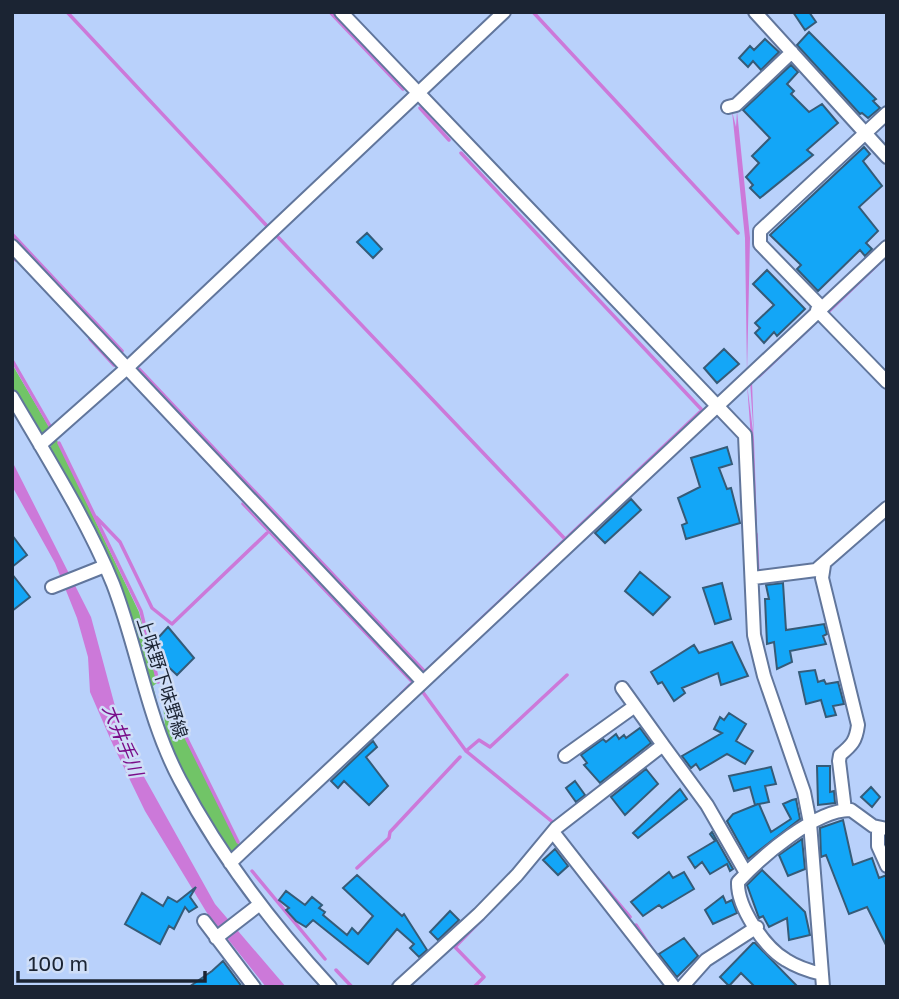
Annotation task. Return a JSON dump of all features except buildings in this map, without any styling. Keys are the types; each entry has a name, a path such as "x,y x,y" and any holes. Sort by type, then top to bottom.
{"street":[{"path":"341,12 716,408 745,435 747,529 753,578 752,618 756,649 804,792 810,823 814,901 823,980"},
{"path":"40,445 127,368 504,12"},
{"path":"755,12 887,157"},
{"path":"728,107 737,105 792,52"},
{"path":"887,113 760,231 760,244 887,382"},
{"path":"12,246 422,681"},
{"path":"230,863 819,309 885,254"},
{"name":"上味野下味野線","path":"12,397 40,445 99,568 161,740 179,779 256,906 330,987"},
{"path":"753,578 816,570 887,508"},
{"path":"824,565 822,578 858,725 856,739 850,748 840,755 839,761 845,810"},
{"path":"52,587 99,568"},
{"path":"622,688 707,804 746,873"},
{"path":"565,756 635,706"},
{"path":"399,987 488,905 553,832 605,788 663,746"},
{"path":"823,980 778,955 757,927 737,892 738,881 810,823 845,810 851,810 882,829 878,846 887,866"},
{"path":"553,832 674,987"},
{"path":"217,936 256,906"},
{"path":"204,921 254,987"},
{"path":"682,987 706,960 757,927"}],"green space":[{"path":"12,364 52,432 40,435 12,391"},
{"path":"55,436 139,612 157,683 153,686 165,734 127,609 49,451"},
{"path":"162,692 241,849 234,854 226,849 207,823 181,772 168,740"}],"water":[{"path":"732,111 736,127 737,111 750,238 747,373 745,238"},
{"path":"750,381 752,381 754,439"},
{"path":"747,384 754,439 757,527 753,527 752,452"},
{"name":"大井手川","path":"12,461 91,617 119,721 143,775 215,904 286,987 266,987 207,913 145,811 90,692 88,657 77,618 55,563 12,486"},
{"path":"242,502 412,681 411,683 241,504"}],"waterway":[{"path":"67,12 267,226"},
{"path":"330,12 403,89"},
{"path":"533,12 738,233"},
{"path":"420,108 449,140"},
{"path":"882,126 887,122"},
{"path":"461,153 701,409"},
{"path":"12,234 122,351"},
{"path":"276,235 565,539"},
{"path":"12,256 16,260"},
{"path":"827,313 880,262"},
{"path":"759,376 818,320"},
{"path":"90,339 114,365"},
{"path":"12,360 50,426"},
{"path":"139,369 425,672 700,412"},
{"path":"59,443 141,611 158,682"},
{"path":"96,517 120,542 152,608 172,624 267,533"},
{"path":"756,534 758,575"},
{"path":"466,751 479,740 490,747 567,675"},
{"path":"401,694 410,685"},
{"path":"422,691 466,751 555,824"},
{"path":"164,693 238,842"},
{"path":"357,868 389,838 390,832 460,757"},
{"path":"586,865 630,917"},
{"path":"252,871 325,959"},
{"path":"474,987 484,977 455,947 485,916"},
{"path":"636,925 656,955"},
{"path":"336,970 352,987"}]}
